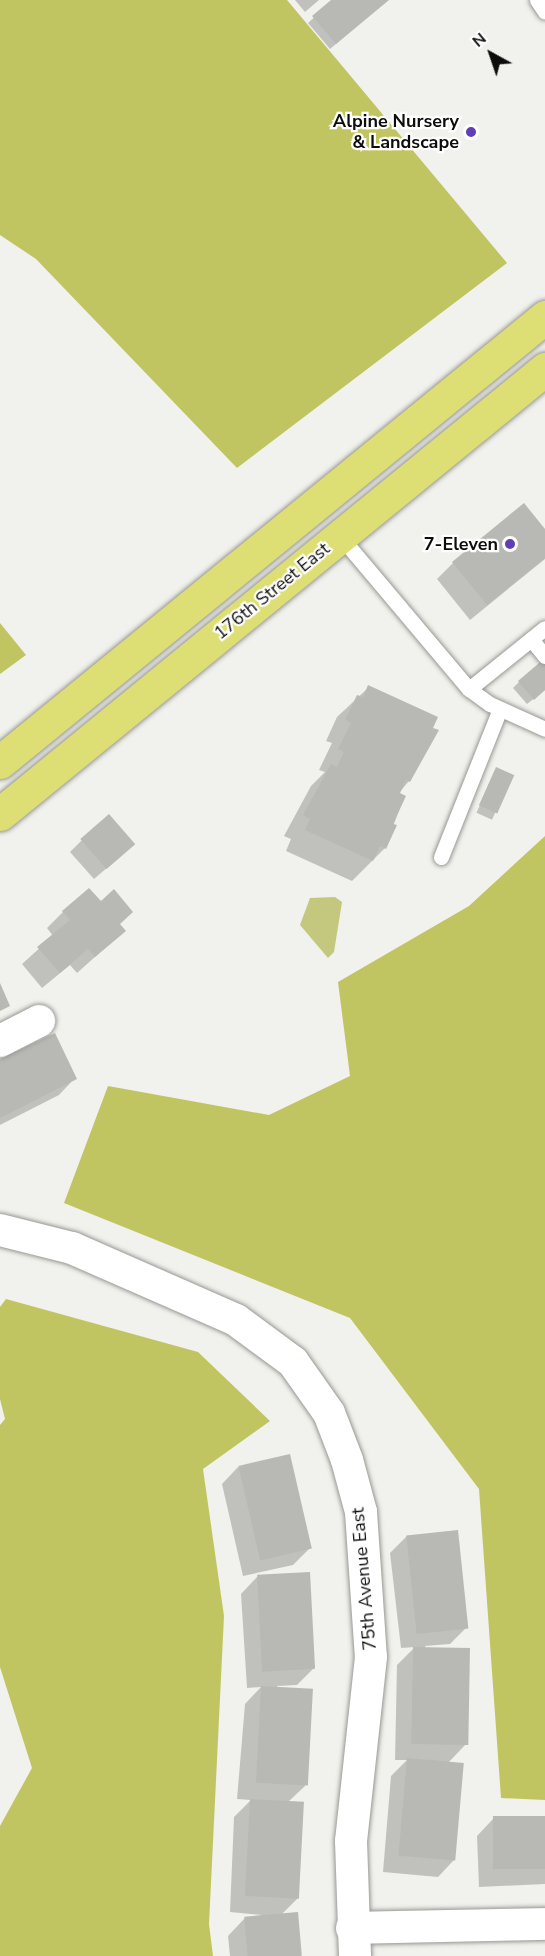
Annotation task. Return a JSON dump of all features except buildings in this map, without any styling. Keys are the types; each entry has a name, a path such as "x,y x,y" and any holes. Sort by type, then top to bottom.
{"main road":[{"path":"0,762 545,317"},
{"name":"176th Street East","path":"0,814 545,369"}],"street":[{"path":"0,1041 39,1021"},
{"name":"75th Avenue East","path":"0,1230 72,1248 236,1320 293,1362 329,1413 347,1460 361,1512 371,1657 351,1841 353,1942"},
{"path":"353,1942 545,1924"}],"lane":[{"path":"537,0 545,12"},
{"path":"340,536 470,688 500,709 543,726"},
{"path":"470,688 545,628"},
{"path":"531,639 545,656"},
{"path":"441,857 500,709"}],"green space":[{"path":"0,0 287,0 507,263 237,468 36,259 0,235"},
{"path":"0,623 26,655 0,674"},
{"path":"545,836 545,1800 501,1798 479,1489 350,1318 64,1203 108,1086 269,1115 350,1076 338,982 469,906"},
{"path":"335,897 342,902 334,952 328,958 300,925 310,898"},
{"path":"6,1299 198,1352 270,1421 203,1469 224,1616 209,1924 213,1956 0,1956 0,1826 32,1768 0,1667 0,1425 5,1419 0,1399 0,1307"}],"place":[{"name":"Alpine Nursery & Landscape","path":"471,132"},
{"name":"7-Eleven","path":"510,544"}]}
